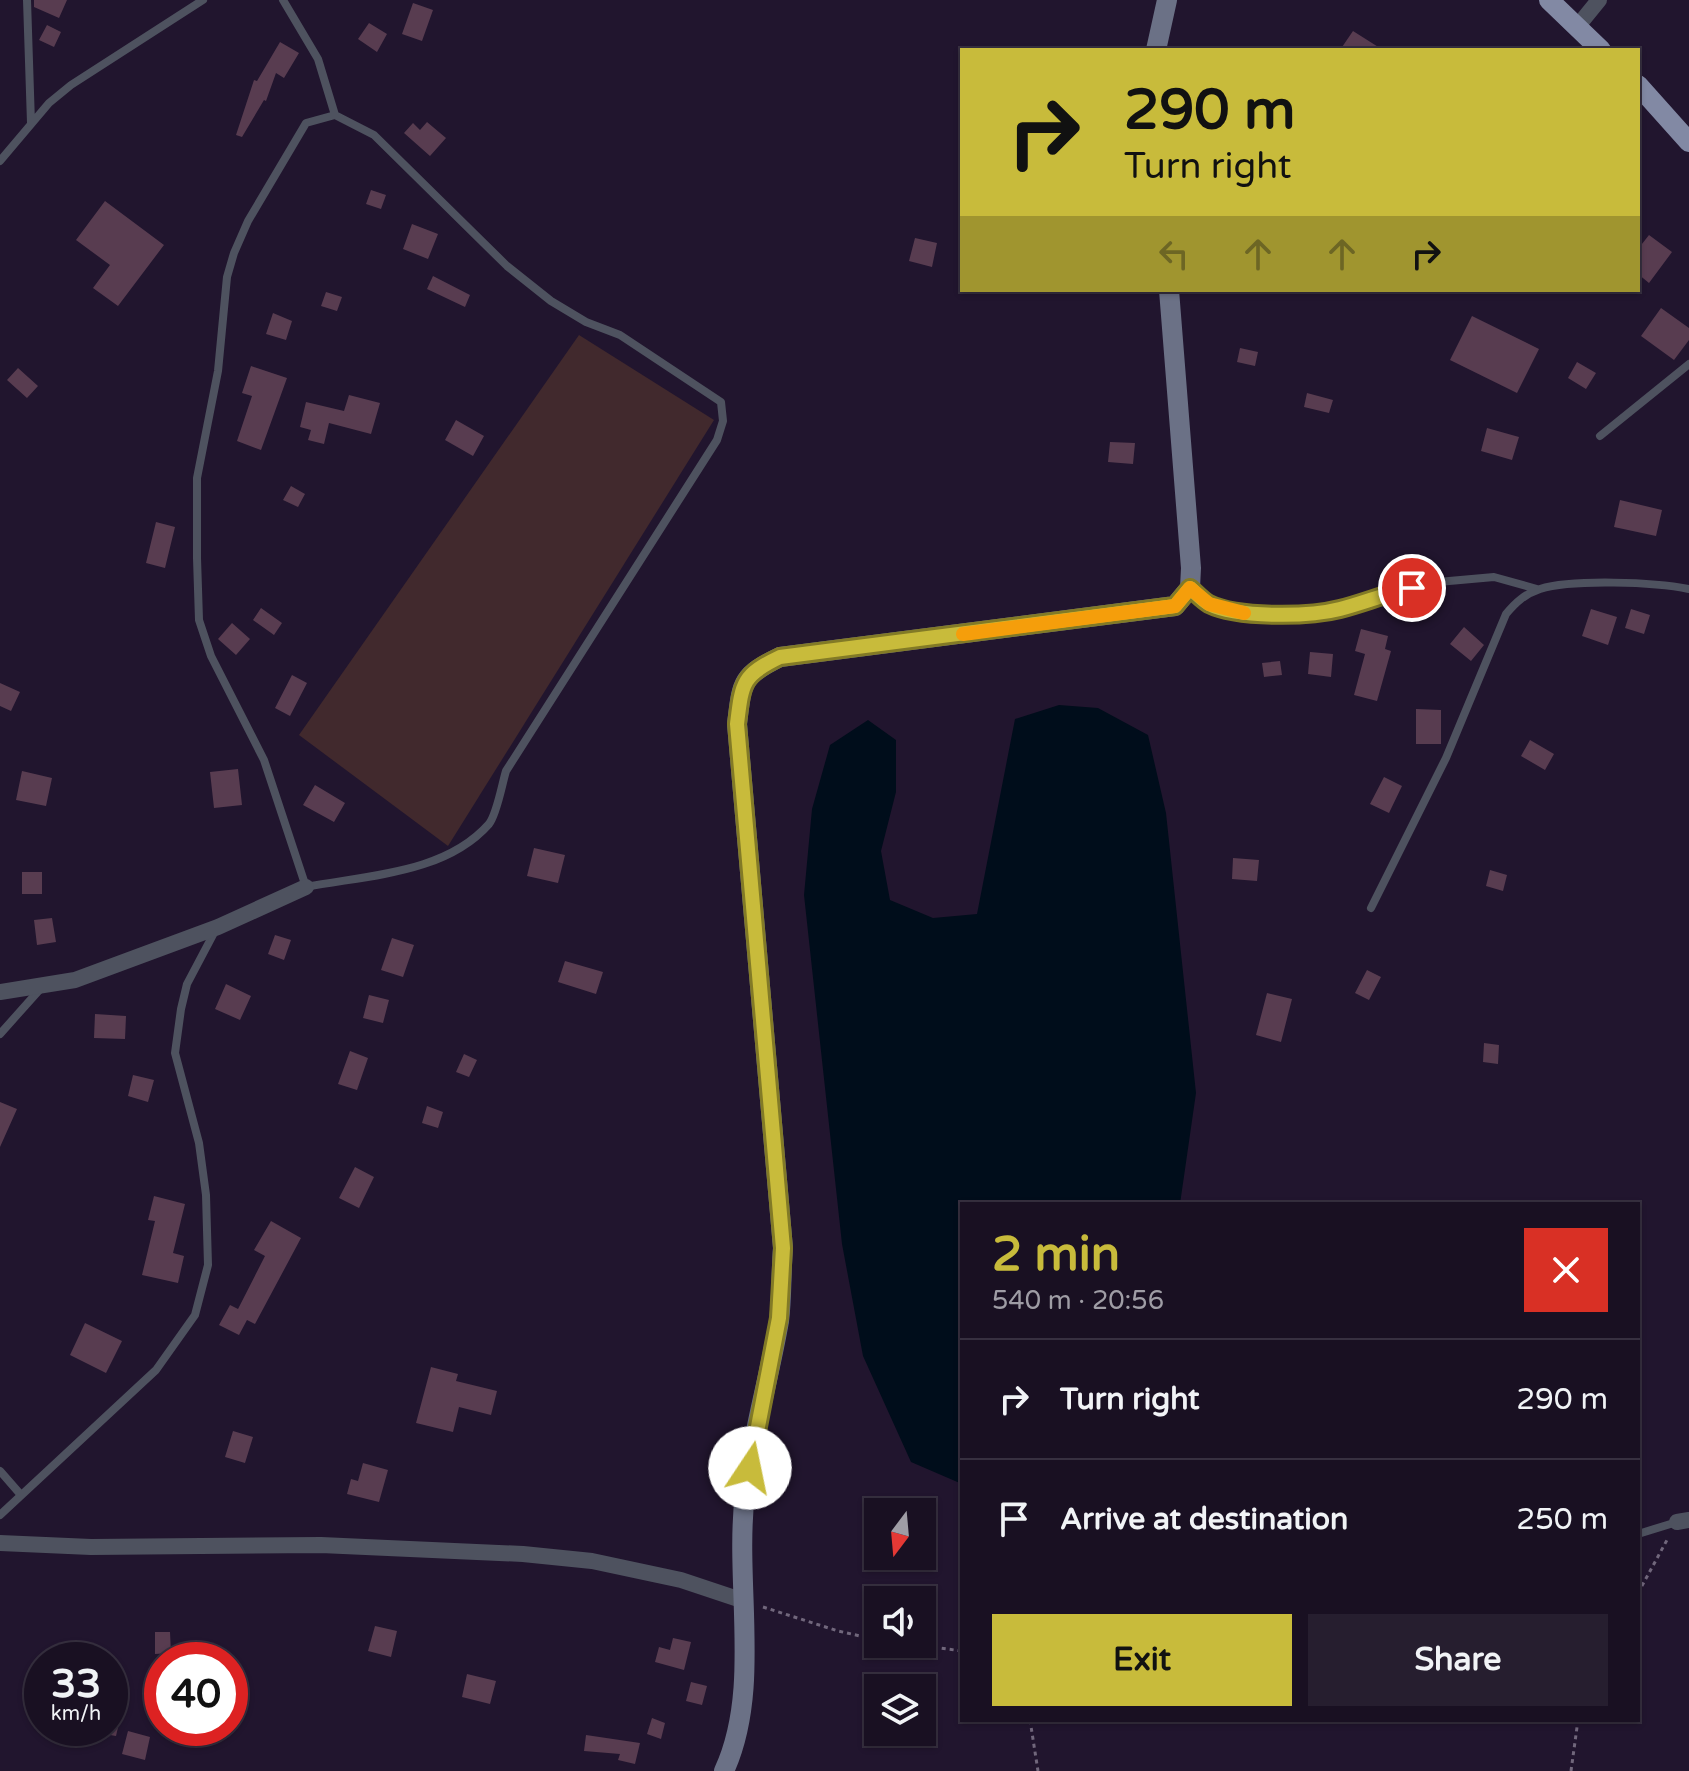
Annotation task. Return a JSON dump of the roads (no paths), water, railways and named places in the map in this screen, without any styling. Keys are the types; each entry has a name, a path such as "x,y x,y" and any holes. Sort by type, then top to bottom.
{"main road":[{"path":"1549,0 1599,48"},
{"path":"1640,87 1689,142"},
{"path":"1653,100 1689,125"}],"street":[{"path":"1156,48 1167,0"},
{"path":"1577,27 1599,0"},
{"path":"724,1771 741,1723 744,1601 741,1550 745,1493 779,1318 783,1248 737,724 740,694 752,670 780,657 1175,606 1190,588 1191,568 1169,292"},
{"path":"0,992 75,980 218,927 306,887"},
{"path":"0,1543 91,1547 321,1545 523,1554 592,1561 681,1580 744,1601"}],"lane":[{"path":"27,0 31,124"},
{"path":"0,161 49,103 71,85 203,0"},
{"path":"283,0 318,59 335,115"},
{"path":"335,115 374,135 507,266 551,301 586,322 620,335 721,402 723,421 717,440 506,771 491,822 448,857 306,887 264,760 211,656 199,620 197,478 218,371 227,277 234,253 248,221 306,123 335,115"},
{"path":"1600,436 1689,364"},
{"path":"1190,588 1209,604 1236,613 1280,614 1338,610 1385,593 1438,582 1494,577 1538,590"},
{"path":"1371,908 1446,758 1506,614 1519,599 1559,584 1666,585 1689,589"},
{"path":"0,1515 156,1370 195,1315 208,1265 206,1195 199,1143 175,1053 187,984 218,927"},
{"path":"0,1034 42,987"},
{"path":"0,1471 21,1495"},
{"path":"1640,1533 1683,1521"}],"water":[{"path":"1059,705 1098,708 1148,735 1166,813 1196,1093 1180,1202 960,1202 960,1483 911,1462 863,1356 842,1244 804,895 812,809 830,745 868,720 896,740 896,792 881,851 890,900 933,918 977,914 1015,719"}]}
